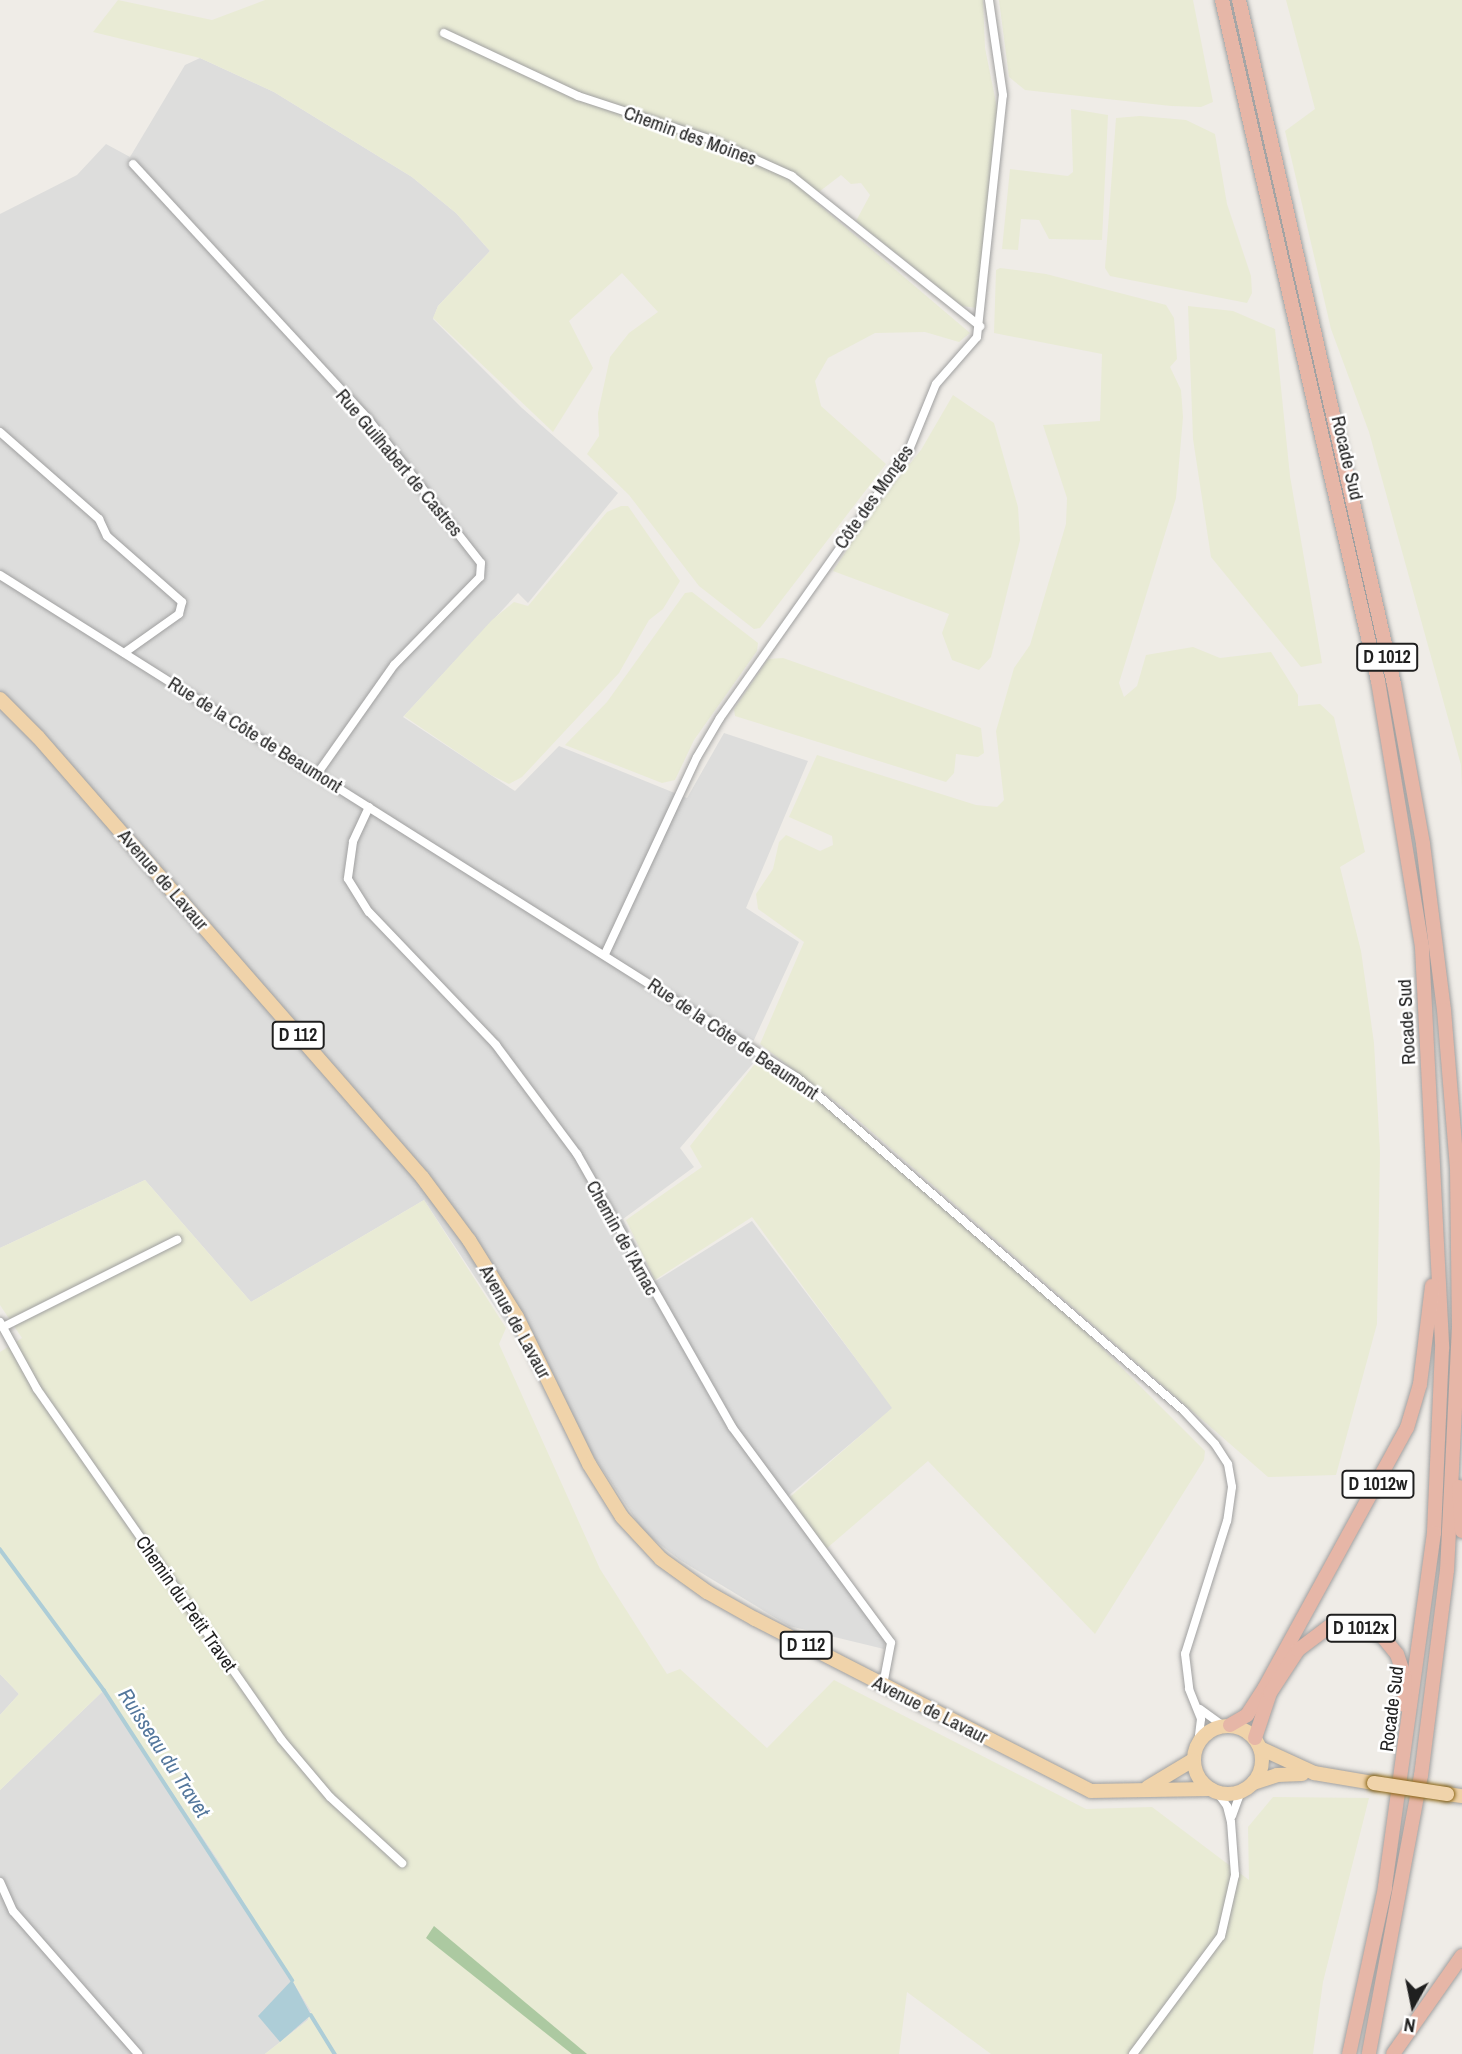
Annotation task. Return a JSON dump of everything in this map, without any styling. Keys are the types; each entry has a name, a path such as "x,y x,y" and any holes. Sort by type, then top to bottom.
{"highway":[{"name":"Rocade Sud","path":"1222,0 1378,681 1422,948 1442,1349 1434,1533 1406,1757 1373,1952 1350,2048"},
{"name":"Rocade Sud","path":"1239,0 1394,684 1423,844 1444,1010 1457,1168 1455,1421 1447,1570 1421,1775 1369,2054"},
{"name":"D 1012w","path":"1227,1725 1247,1715 1265,1687 1407,1428 1430,1321 1437,1208"},
{"path":"1455,1421 1462,1531"},
{"name":"D 1012x","path":"1258,1743 1270,1693 1298,1650 1329,1627 1363,1628 1383,1637 1397,1654 1405,1678 1406,1757"},
{"path":"1392,2054 1462,1956"}],"main road":[{"name":"Avenue de Lavaur","path":"0,699 47,747 422,1177 469,1240 517,1317 590,1464 622,1517 661,1559 707,1592 1091,1791 1133,1792"},
{"path":"1314,1773 1227,1725 1198,1742 1193,1760 1198,1777 1213,1791 1247,1787 1277,1774 1314,1773 1454,1795"},
{"path":"1247,1787 1261,1767 1258,1743"},
{"name":"D 112","path":"1133,1792 1166,1780 1193,1760"},
{"name":"D 112","path":"1133,1792 1213,1791"}],"street":[{"name":"Côte des Monges","path":"605,954 714,728 909,450 936,384 972,343 980,326 1003,95 989,0"},
{"name":"Chemin des Moines","path":"444,33 578,96 712,140 792,176 980,326"},
{"name":"Rue Guilhabert de Castres","path":"133,164 368,419 481,564 480,578 394,665 317,774"},
{"path":"0,432 99,519 107,536 182,602 180,614 124,653"},
{"name":"Rue de la Côte de Beaumont","path":"0,575 798,1077 1184,1411 1215,1444 1228,1464 1232,1487 1227,1521 1185,1654 1189,1689 1200,1709 1198,1742"},
{"name":"Chemin de l'Arnac","path":"369,807 353,842 348,879 369,912 496,1045 577,1154 732,1427 891,1643 883,1685"},
{"path":"2,1324 177,1240"},
{"name":"Chemin du Petit Travet","path":"2,1324 37,1389 281,1739 330,1797 402,1863"},
{"path":"1200,1709 1227,1725"},
{"path":"1231,1822 1247,1787"},
{"path":"1133,2054 1221,1937 1235,1875 1231,1822 1227,1806 1213,1791"},
{"path":"0,1882 13,1911 138,2054"}],"shaded area":[{"path":"200,58 274,92 412,177 456,213 490,251 438,306 433,319 522,408 618,493 528,603 518,593 403,717 515,791 559,746 687,798 724,733 808,761 746,908 799,942 753,1042 756,1060 680,1148 694,1167 623,1219 654,1282 752,1221 893,1408 787,1497 786,1506 885,1639 884,1649 789,1626 680,1560 644,1532 424,1200 251,1302 145,1180 0,1248 0,214 77,175 106,144 130,157 185,65"},
{"path":"0,1674 19,1694 0,1715"},
{"path":"104,1690 218,1860 311,2011 308,2020 265,2054 0,2054 0,1790"}],"green space":[{"path":"118,0 212,20 265,0 983,0 985,48 997,108 977,308 962,306 856,221 870,195 861,183 851,184 841,175 811,198 970,333 959,342 925,332 875,333 828,358 815,381 821,406 886,464 760,628 754,629 699,586 629,495 587,454 599,436 598,413 610,357 629,333 658,312 622,273 569,321 593,368 553,432 433,318 438,306 490,251 456,213 412,177 274,92 200,58 93,32"},
{"path":"999,0 1193,0 1213,102 1201,107 1171,106 1025,90 1009,77"},
{"path":"1286,0 1462,0 1462,788 1461,765 1369,432 1331,329 1285,131 1315,109"},
{"path":"1071,109 1108,115 1102,240 1049,239 1039,220 1021,219 1018,250 1002,249 1010,169 1068,176 1073,172"},
{"path":"1140,116 1186,120 1215,134 1227,204 1251,276 1252,293 1247,303 1110,276 1105,268 1116,118"},
{"path":"1000,268 1046,274 1166,305 1174,318 1177,359 1170,367 1181,390 1183,417 1176,498 1119,683 1124,697 1137,686 1146,655 1193,647 1220,658 1271,652 1298,695 1298,706 1320,704 1334,717 1365,852 1340,867 1361,951 1374,1043 1380,1152 1377,1324 1336,1475 1268,1477 849,1112 760,1044 804,942 758,909 756,894 773,869 779,842 786,835 820,851 833,845 832,836 789,817 817,755 976,805 997,807 1004,800 996,731 1014,668 1030,645 1066,524 1067,498 1043,425 1100,421 1102,354 994,333 996,270"},
{"path":"1188,306 1233,311 1275,329 1290,476 1322,663 1301,667 1211,557 1193,439"},
{"path":"953,395 994,423 1018,507 1020,540 991,657 979,670 952,660 942,633 949,614 833,571 875,507 921,450"},
{"path":"628,506 680,581 663,609 649,620 619,673 522,777 509,784 491,775 404,716 492,620 514,602 528,606 607,512"},
{"path":"692,592 758,643 757,651 694,740 675,780 662,783 565,745 607,702 685,593"},
{"path":"783,658 981,728 984,753 978,757 956,754 954,773 946,782 735,716 734,709 768,659"},
{"path":"758,1060 764,1060 842,1120 1077,1323 1205,1451 1204,1460 1095,1634 928,1461 826,1549 790,1497 892,1408 752,1217 655,1280 626,1220 702,1167 690,1146"},
{"path":"145,1180 251,1302 424,1200 506,1328 499,1344 600,1569 667,1674 680,1669 767,1748 834,1680 1086,1809 1152,1807 1249,1880 1248,1827 1273,1797 1369,1798 1323,1982 1313,2054 991,2054 907,1992 899,2054 265,2054 308,2020 311,2011 218,1860 104,1690 0,1790 0,1715 19,1694 0,1674 0,1352 22,1338 0,1305 0,1248"},
{"path":"434,1926 587,2054 572,2054 426,1938"}],"water":[{"path":"292,1980 311,2015 280,2042 258,2016"}],"waterway":[{"name":"Ruisseau du Travet","path":"0,1549 104,1690 292,1980"},
{"path":"311,2015 335,2054"}]}
